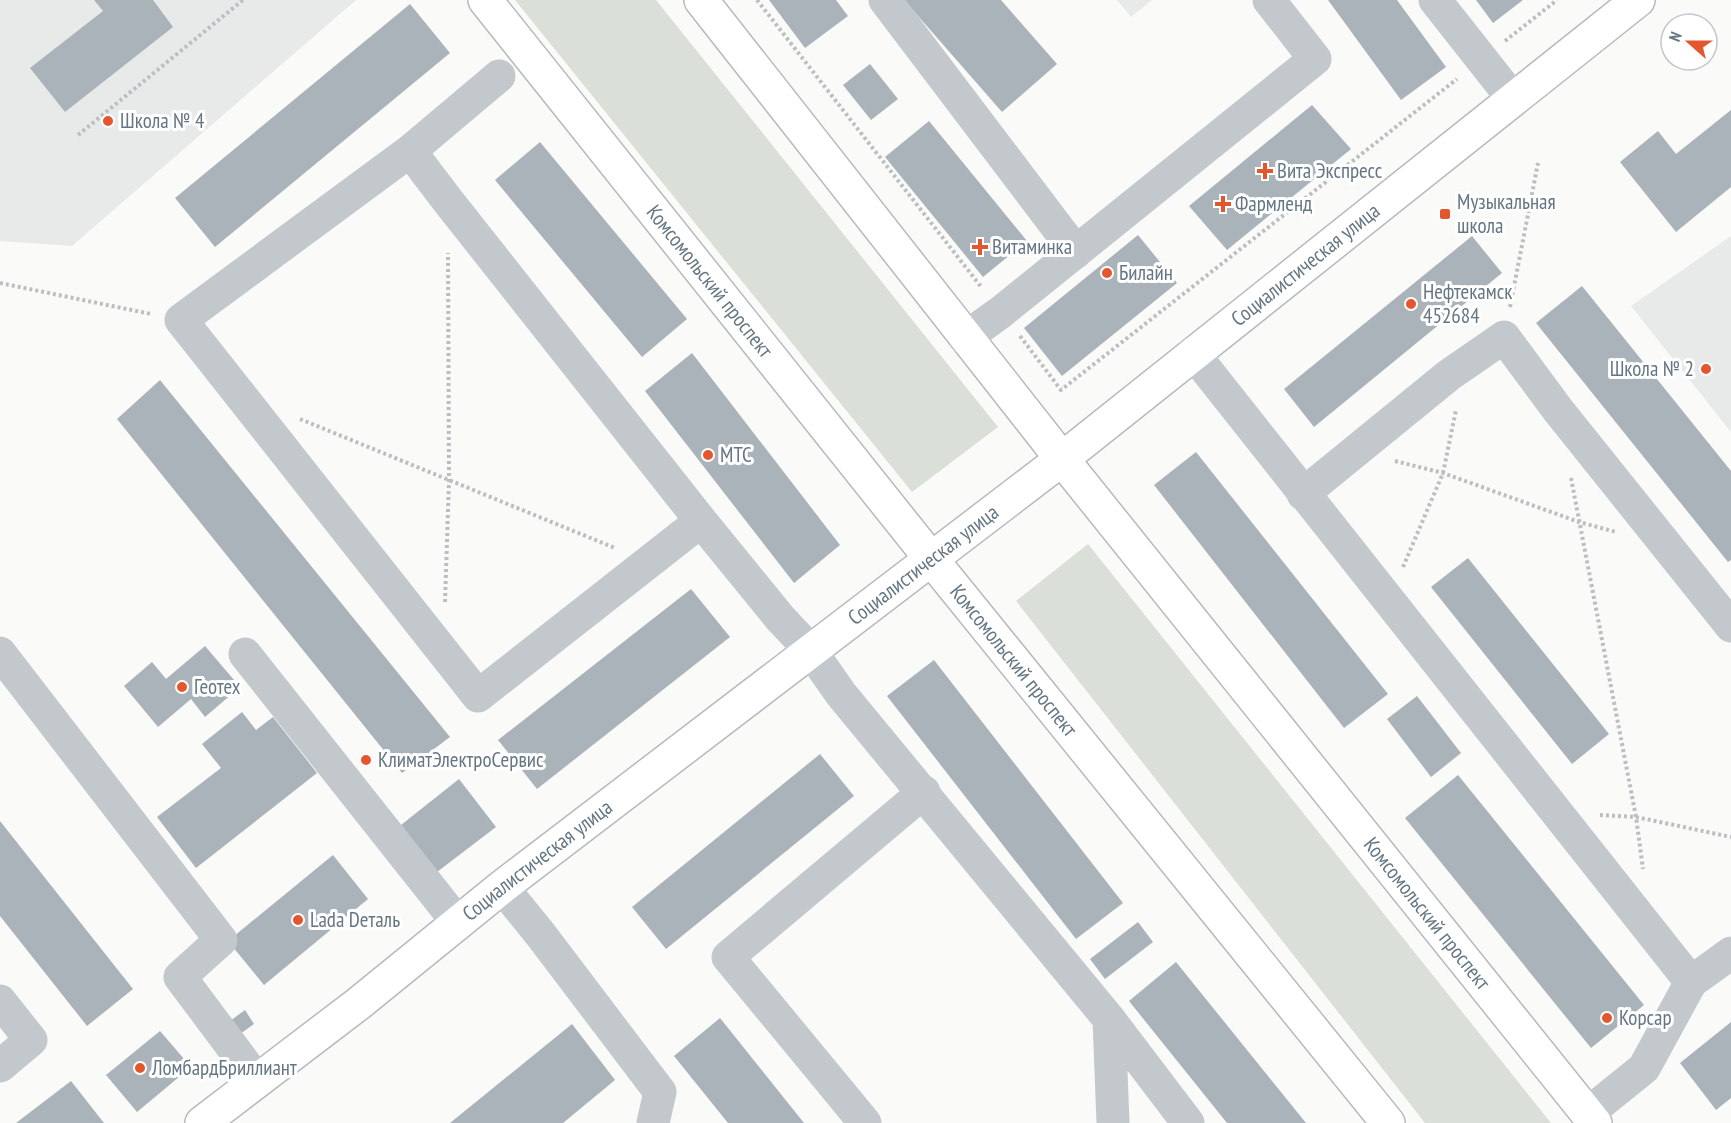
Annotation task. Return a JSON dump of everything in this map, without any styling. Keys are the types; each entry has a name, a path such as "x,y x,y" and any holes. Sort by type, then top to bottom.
{"main road":[{"name":"Комсомольский проспект","path":"485,0 932,560 1388,1123"},
{"name":"Комсомольский проспект","path":"701,0 965,338 1591,1118"},
{"name":"Социалистическая улица","path":"202,1123 358,1004 502,888 1062,459 1638,0"}],"lane":[{"path":"885,0 1076,252"},
{"path":"965,338 1001,312 1315,59 1269,0"},
{"path":"1435,0 1513,99"},
{"path":"499,76 410,151 181,320 478,696 701,521"},
{"path":"410,151 701,521 780,618 811,651 841,694 1109,1019 1188,1123"},
{"path":"1303,494 1449,375 1504,337 1557,410 1731,627"},
{"path":"1193,353 1691,982"},
{"path":"0,653 221,940 180,976 257,1080"},
{"path":"244,654 458,923"},
{"path":"865,1123 728,957 924,792"},
{"path":"502,888 541,935 660,1092 653,1123"},
{"path":"1591,1118 1644,1068 1691,982 1731,953"},
{"path":"0,1000 31,1040 0,1066"},
{"path":"1109,1019 1113,1123"}],"path":[{"path":"78,135 243,0"},
{"path":"757,0 1061,390 1557,0"},
{"path":"1504,337 1538,163"},
{"path":"443,654 449,481 448,248"},
{"path":"0,284 181,320"},
{"path":"1389,601 1443,473 1457,413 1449,375"},
{"path":"293,416 649,562"},
{"path":"1367,442 1395,461 1443,473 1579,522 1667,547"},
{"path":"1570,477 1636,817 1644,874"},
{"path":"1557,813 1636,817 1731,837"}],"shaded area":[{"name":"Школа № 4","path":"0,0 356,0 72,246 0,241"},
{"path":"515,0 656,0 998,427 912,492"},
{"path":"1117,0 1152,0 1131,17"},
{"name":"Школа № 2","path":"1731,236 1731,432 1631,306"},
{"path":"1088,544 1551,1123 1425,1123 1016,601"}],"building":[{"path":"94,0 153,0 173,27 65,112 30,68 103,11"},
{"path":"769,0 836,0 848,16 805,48"},
{"path":"904,0 1001,0 1057,64 1002,112"},
{"path":"1328,0 1397,0 1446,67 1401,100"},
{"path":"1476,0 1523,0 1493,23"},
{"path":"410,4 450,53 215,247 175,198"},
{"path":"870,64 898,99 871,120 843,85"},
{"path":"1312,105 1351,149 1227,250 1189,206"},
{"path":"1731,110 1731,187 1676,232 1620,162 1658,131 1676,154"},
{"path":"929,121 1027,241 983,277 885,157"},
{"path":"540,142 687,319 642,357 495,180"},
{"path":"1138,235 1177,283 1062,376 1024,328"},
{"path":"1472,236 1502,273 1314,427 1284,389"},
{"path":"1582,286 1731,471 1731,560 1728,562 1536,323"},
{"path":"692,353 840,545 794,583 645,391"},
{"path":"160,380 450,737 402,773 117,419"},
{"path":"1196,452 1388,694 1344,728 1154,485"},
{"path":"1468,558 1609,734 1572,764 1431,587"},
{"path":"691,589 730,637 537,789 498,740"},
{"name":"Геотех","path":"205,646 240,687 205,717 191,699 158,727 124,686 152,662 166,679"},
{"path":"934,660 1123,903 1076,939 887,696"},
{"path":"1417,696 1461,753 1431,777 1387,719"},
{"path":"242,712 256,730 273,717 317,773 196,868 157,817 221,768 202,744"},
{"path":"820,754 854,796 666,949 632,907"},
{"path":"1458,775 1644,1005 1591,1048 1405,818"},
{"path":"459,779 496,827 437,872 401,825"},
{"path":"0,821 133,989 87,1026 0,916"},
{"name":"Lada Dеталь","path":"333,855 368,899 264,985 228,941"},
{"path":"1138,922 1153,942 1105,979 1090,959"},
{"path":"1176,962 1306,1123 1227,1123 1129,1001"},
{"path":"245,1010 254,1024 240,1034 230,1021"},
{"path":"720,1018 804,1123 728,1123 674,1056"},
{"path":"1731,1022 1731,1098 1716,1110 1680,1063"},
{"path":"572,1024 615,1080 563,1123 450,1123"},
{"path":"160,1031 191,1067 137,1112 106,1075"},
{"path":"71,1081 104,1123 16,1123"}],"place":[{"name":"Школа № 4","path":"108,121"},
{"name":"Вита Экспресс","path":"1265,171"},
{"name":"Фармленд","path":"1223,204"},
{"name":"Музыкальная школа","path":"1445,214"},
{"name":"Витаминка","path":"980,247"},
{"name":"Билайн","path":"1107,273"},
{"name":"Нефтекамск 452684","path":"1411,304"},
{"name":"Школа № 2","path":"1706,369"},
{"name":"МТС","path":"708,455"},
{"name":"Геотех","path":"182,687"},
{"name":"КлиматЭлектроСервис","path":"366,760"},
{"name":"Lada Dеталь","path":"298,920"},
{"name":"Корсар","path":"1607,1018"},
{"name":"ЛомбардБриллиант","path":"140,1068"}]}
